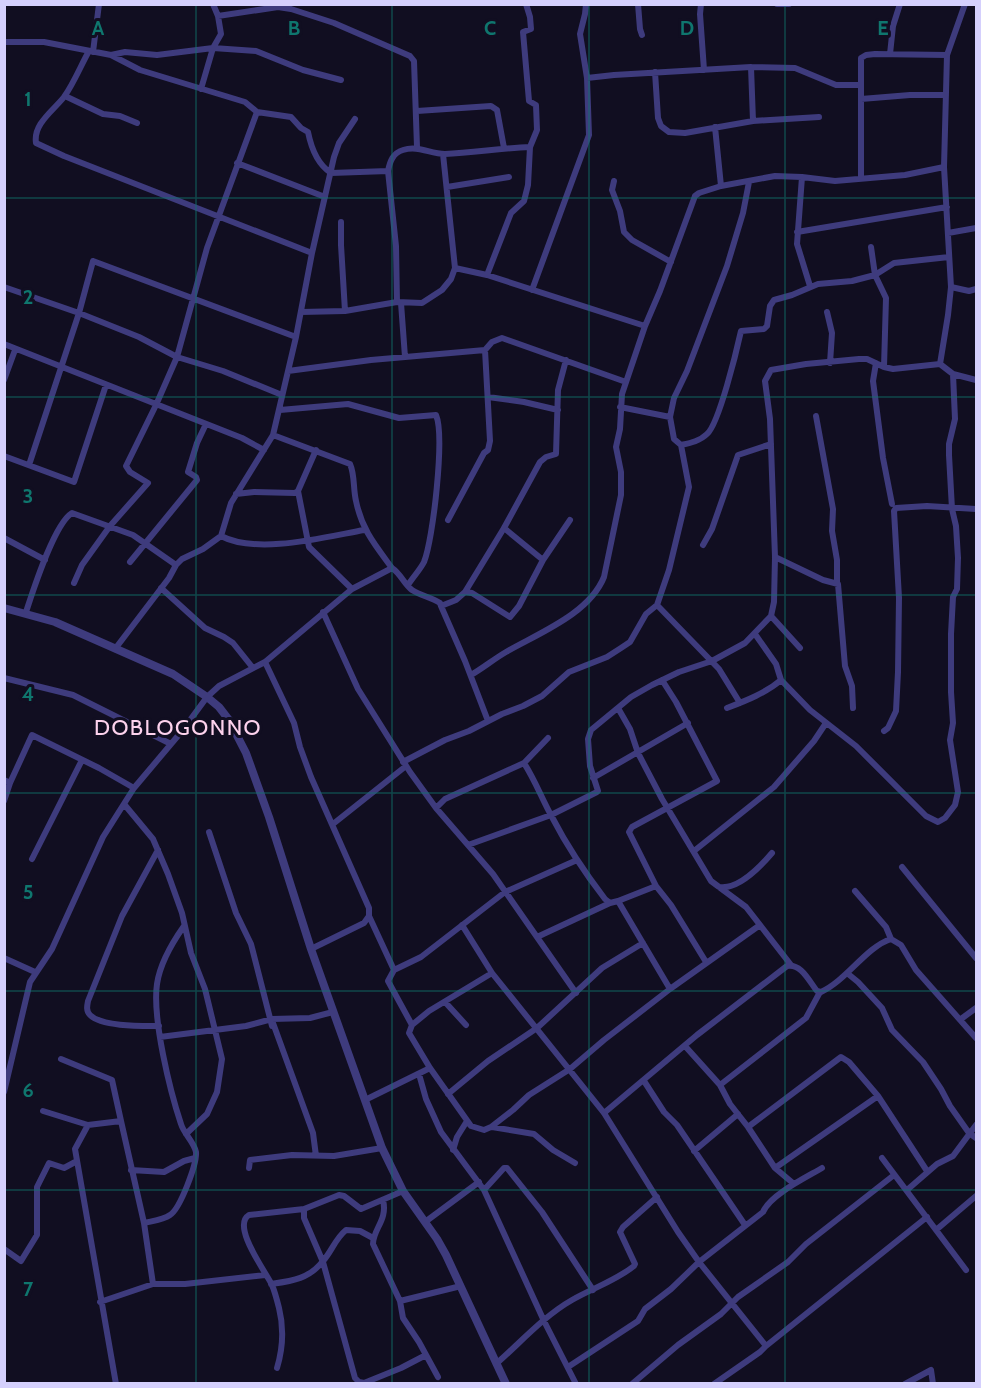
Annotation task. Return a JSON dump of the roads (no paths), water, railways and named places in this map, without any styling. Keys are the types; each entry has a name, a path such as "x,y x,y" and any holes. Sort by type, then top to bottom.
{"street":[{"path":"99,4 91,51 65,96 48,114 37,131 36,143 312,253"},
{"path":"201,89 213,48 221,34 213,4"},
{"path":"487,276 511,213 524,201 528,185 530,147 537,130 536,105 529,101 522,32 531,29 526,4"},
{"path":"532,290 589,135 587,78 580,34 586,4"},
{"path":"638,4 642,35"},
{"path":"701,4 704,70"},
{"path":"777,4 789,4"},
{"path":"890,54 893,26 900,4"},
{"path":"940,364 951,287 944,167 947,55 965,4"},
{"path":"218,16 278,7 291,9 334,23 410,56 414,61 417,147"},
{"path":"4,42 44,42 111,55 140,70 244,102 256,112 291,117 308,132 313,150 324,169 331,173 388,171"},
{"path":"111,55 125,52 157,55 213,48 256,51 303,70 340,80"},
{"path":"861,178 861,58 866,55 890,54 947,55"},
{"path":"587,78 751,67 795,68 836,85 861,85"},
{"path":"751,67 753,122"},
{"path":"655,72 658,118 661,126 669,132 819,117"},
{"path":"861,99 946,95"},
{"path":"65,96 103,114 120,116 137,123"},
{"path":"417,111 491,106 497,110 504,148"},
{"path":"74,583 82,565 110,526 148,483 130,472 126,466 177,357 218,215 256,112"},
{"path":"115,649 176,565 221,536 231,503 273,435 331,173 339,143 355,119"},
{"path":"715,127 721,186"},
{"path":"405,357 388,171 394,154 417,147 443,154 530,147"},
{"path":"301,312 345,311 399,303 422,303 442,290 451,279 455,268 443,154"},
{"path":"237,163 326,197"},
{"path":"471,675 580,607 591,599 599,588 604,577 621,495 621,472 616,447 620,429 620,406 645,327 695,196 721,186 775,176 835,181 905,175 944,167"},
{"path":"447,187 509,177"},
{"path":"802,177 796,244 810,286"},
{"path":"614,181 612,190 620,211 624,232 632,240 671,262"},
{"path":"333,824 404,764 445,740 542,696 569,672 607,657 630,642 646,614 657,604 669,570 689,487 681,445 674,439 670,417 674,398 687,371 727,266 743,213 749,182"},
{"path":"797,232 946,207"},
{"path":"341,222 345,311"},
{"path":"948,233 976,228"},
{"path":"871,247 875,275 886,298 884,367"},
{"path":"681,445 697,441 709,433 718,412 741,331 764,329 767,326 770,306 774,300 825,282 852,281 875,275 894,263 949,256"},
{"path":"29,465 79,313 93,261 296,337"},
{"path":"455,268 487,276 645,327"},
{"path":"4,287 79,313 139,337 177,357 223,371 282,395"},
{"path":"951,287 969,291 976,289"},
{"path":"827,312 832,333 830,363"},
{"path":"288,371 485,350 492,342 502,338 626,382"},
{"path":"4,344 206,426 242,438 264,450"},
{"path":"4,380 15,350"},
{"path":"448,520 484,453 488,450 490,441 485,350"},
{"path":"468,845 551,815 597,792 588,746 591,730 631,698 662,680 712,661 745,643 771,616 774,602 775,557 770,419 765,381 771,370 867,359 884,367 906,368 940,364 953,374 976,380"},
{"path":"441,606 456,600 465,592 540,462 556,454 558,390 566,360"},
{"path":"876,363 873,381 883,458 892,504"},
{"path":"755,634 776,664 781,680 803,703 856,746 879,767 893,786 934,822 945,818 957,801 957,782 950,740 953,723 951,634 953,597 957,590 958,558 956,526 952,508 949,444 955,419 953,374"},
{"path":"4,456 74,482 106,385"},
{"path":"488,398 524,402 558,410"},
{"path":"280,410 348,404 399,418 436,415 440,449 429,546 423,564 408,585"},
{"path":"620,406 670,417"},
{"path":"816,416 832,509 832,531 837,560 845,666 852,686 852,708"},
{"path":"130,562 197,480 188,472 206,426"},
{"path":"273,435 346,461 352,466 355,499 364,530 392,568 415,592 436,600 441,606 488,721"},
{"path":"703,545 712,529 738,455 771,444"},
{"path":"316,450 298,491 309,547 352,590"},
{"path":"236,494 254,492 291,494 298,491"},
{"path":"884,730 888,728 896,711 897,692 899,598 894,511 896,508 927,506 976,509"},
{"path":"26,612 45,560 69,514 110,526 145,542 176,565"},
{"path":"465,592 476,594 510,617 519,606 543,560 570,520"},
{"path":"504,528 543,560"},
{"path":"221,536 231,542 243,544 308,540 364,530"},
{"path":"4,538 45,560"},
{"path":"775,557 823,580 837,582"},
{"path":"4,1092 30,982 52,949 94,855 134,788 207,697 219,686 265,662 352,590 392,568"},
{"path":"161,588 205,628 224,636 233,643 253,668"},
{"path":"657,604 712,661 740,703"},
{"path":"4,608 55,621 173,674 207,697 229,720 246,753 273,827 311,949 382,1148 403,1191 437,1239 507,1383"},
{"path":"323,612 358,688 404,764 436,808 505,892 576,993"},
{"path":"771,616 801,648"},
{"path":"265,662 294,723 305,761 369,908 369,916 394,970"},
{"path":"4,678 73,695 171,744"},
{"path":"662,680 688,723 717,781 630,829 656,886 671,905 706,962"},
{"path":"727,708 775,686 781,680"},
{"path":"618,708 630,729 638,753 711,880 746,907 791,965 799,968 817,991 821,992 882,943 891,939"},
{"path":"593,778 688,723"},
{"path":"694,851 774,787 814,741 826,723"},
{"path":"4,801 7,782 32,735 134,788"},
{"path":"436,808 445,799 524,763 548,738"},
{"path":"32,859 82,760"},
{"path":"524,763 577,860 610,903"},
{"path":"124,804 153,838 158,850 182,913 190,953 205,989 222,1059 217,1092 204,1119 186,1134"},
{"path":"209,832 236,912 251,944 271,1022 313,1132 316,1156"},
{"path":"158,850 119,923 88,1001 87,1010 90,1016 107,1023 159,1026"},
{"path":"718,887 727,888 735,885 772,853"},
{"path":"412,1025 388,981 394,970 421,957 505,892 577,860"},
{"path":"902,867 976,958"},
{"path":"537,937 610,903 656,886"},
{"path":"855,891 886,927 891,939 901,945 916,970 976,1038"},
{"path":"618,901 670,988"},
{"path":"311,949 360,926 369,916"},
{"path":"462,925 492,973 604,1113 699,1262 766,1346"},
{"path":"492,973 429,1011 412,1025 409,1033 448,1094 471,1126 478,1130 491,1127 529,1095 570,1069 670,988 760,925"},
{"path":"144,1223 165,1217 174,1211 187,1187 196,1152 181,1127 159,1026 157,983 170,947 184,926"},
{"path":"448,1094 488,1061 537,1028 602,968 643,943"},
{"path":"4,958 35,972"},
{"path":"604,1113 741,1001 791,965"},
{"path":"847,973 882,1008 892,1030 923,1062 950,1106 969,1133 976,1138"},
{"path":"720,1085 806,1018 820,992"},
{"path":"446,1002 466,1025"},
{"path":"961,1019 976,1008"},
{"path":"160,1037 310,1018 333,1012"},
{"path":"685,1046 720,1085 775,1168 795,1184"},
{"path":"748,1127 841,1057 849,1062 878,1096 927,1171"},
{"path":"61,1059 112,1080 144,1223 153,1284"},
{"path":"365,1100 430,1068"},
{"path":"419,1074 426,1099 441,1132 484,1190 544,1321 576,1383"},
{"path":"644,1081 745,1225"},
{"path":"775,1168 878,1096"},
{"path":"42,1111 88,1125 121,1121"},
{"path":"694,1151 738,1114"},
{"path":"453,1149 467,1120"},
{"path":"88,1125 75,1149 116,1383"},
{"path":"907,1190 927,1171 953,1156 976,1125"},
{"path":"491,1127 534,1134 553,1150 574,1163"},
{"path":"249,1168 250,1160 292,1155 334,1156 382,1148"},
{"path":"131,1170 164,1172 195,1158"},
{"path":"882,1158 966,1270"},
{"path":"4,1250 21,1261 35,1241 38,1225 37,1187 49,1163 64,1168 77,1161"},
{"path":"484,1190 504,1168 507,1168 542,1212 593,1290"},
{"path":"568,1367 638,1321 645,1309 671,1289 699,1262 763,1212 766,1205 822,1168"},
{"path":"632,1383 678,1345 722,1314 733,1302 788,1262 806,1244 894,1175"},
{"path":"425,1222 479,1182"},
{"path":"278,1368 282,1325 271,1284 254,1256 247,1238 244,1219 249,1215 304,1209 339,1195 344,1196 361,1209 403,1191"},
{"path":"936,1230 976,1196"},
{"path":"496,1364 544,1321 572,1300 634,1266 620,1232 657,1197"},
{"path":"382,1200 384,1213 373,1238 373,1244 400,1301 403,1318 438,1377"},
{"path":"304,1209 304,1218 323,1262 352,1373 359,1382 364,1383 426,1355"},
{"path":"714,1383 751,1359 927,1217"},
{"path":"271,1284 303,1278 323,1262 334,1243 346,1230 360,1231 373,1238"},
{"path":"100,1302 118,1298 153,1284 184,1284 265,1275"},
{"path":"400,1301 461,1286"},
{"path":"905,1383 931,1370 933,1383"}],"district":[{"name":"DOBLOGONNO","path":"178,727"}]}
